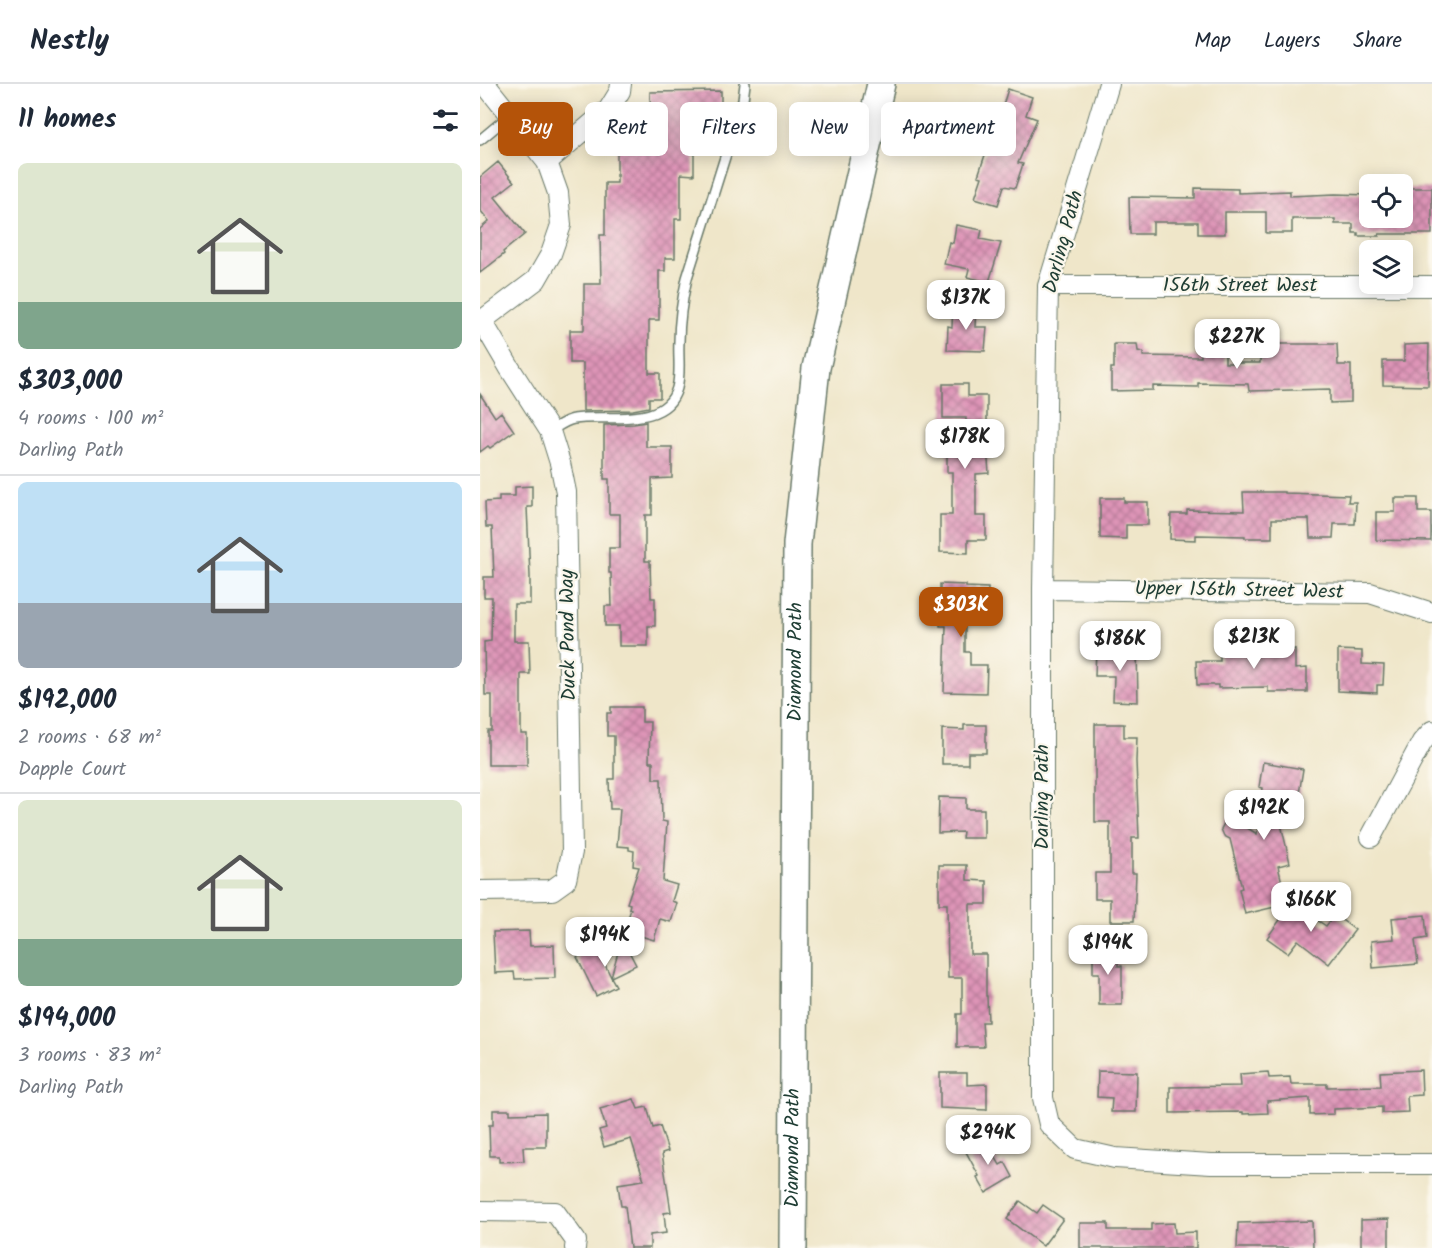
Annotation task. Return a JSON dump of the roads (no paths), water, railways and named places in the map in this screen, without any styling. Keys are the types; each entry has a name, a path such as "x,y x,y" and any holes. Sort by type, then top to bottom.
{"street":[{"path":"485,84 500,102"},
{"path":"547,162 609,109 620,91 621,84"},
{"name":"Diamond Path","path":"793,1248 796,544 816,368 880,84"},
{"name":"Darling Path","path":"1108,84 1048,285 1043,589 1043,1098 1049,1124 1075,1149 1115,1158 1211,1164 1432,1164"},
{"path":"481,321 536,280 551,254 561,225 558,193 547,162 542,156"},
{"name":"156th Street West","path":"1048,285 1432,286"},
{"name":"Duck Pond Way","path":"480,891 552,890 566,880 572,852 566,492 550,431 481,321"},
{"name":"Upper 156th Street West","path":"1043,589 1370,593 1432,613"},
{"path":"1371,837 1422,742 1432,731"},
{"path":"480,1211 555,1212 576,1241 576,1248"}],"lane":[{"path":"550,431 571,419 645,416 660,412 670,402 679,378 681,304 687,278 743,100 745,84"},
{"path":"480,140 498,125"}]}
